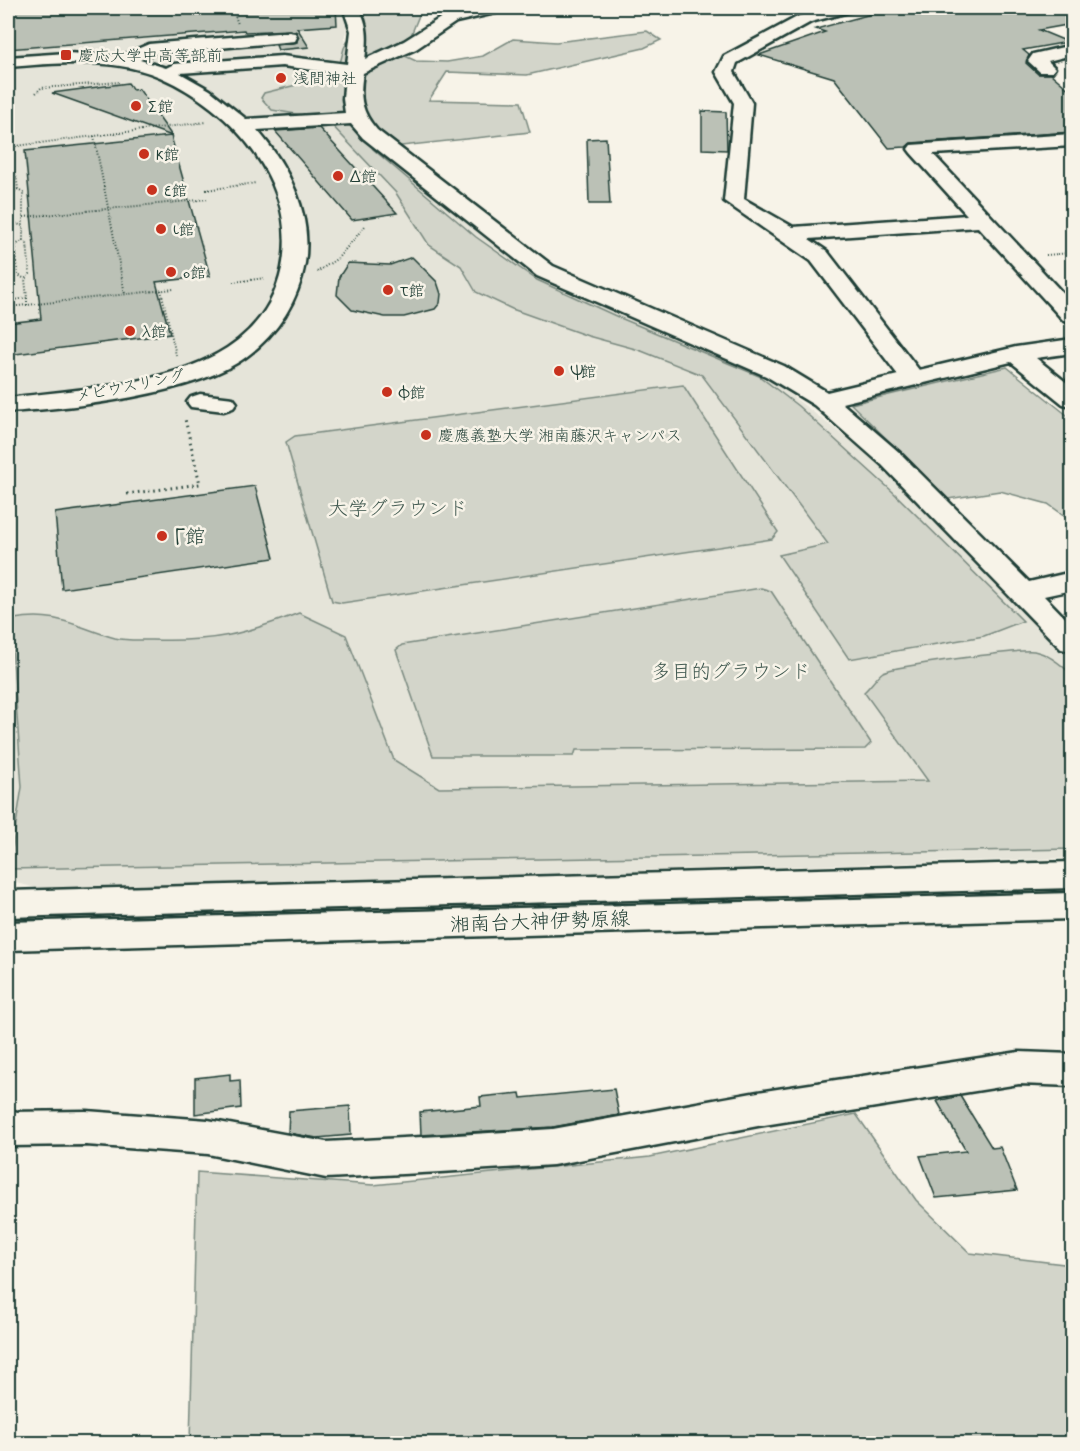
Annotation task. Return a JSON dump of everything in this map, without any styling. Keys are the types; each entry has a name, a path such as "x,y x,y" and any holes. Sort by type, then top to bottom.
{"street":[{"path":"351,8 356,15 359,32 351,97 358,118 370,134 545,271 774,370 823,400 891,459 1072,642"},
{"path":"174,69 227,63 282,61 354,70 410,45 451,18 498,8"},
{"path":"846,8 805,19 730,60 725,72 743,103 734,201 789,234 819,256 914,379"},
{"path":"122,62 148,49 289,37"},
{"path":"1046,68 1037,62 1039,58 1072,51"},
{"name":"メビウスリング","path":"8,62 71,58 122,62 152,69 177,79 209,98 258,143 286,192 295,228 294,274 276,315 260,335 234,354 179,377 8,405"},
{"path":"241,125 358,118"},
{"path":"1072,140 918,149 1072,316"},
{"path":"789,234 984,220"},
{"path":"823,400 1016,354 1072,346"},
{"path":"1016,354 1072,399"},
{"path":"1023,592 1072,581"},
{"name":"湘南台大神伊勢原線","path":"8,904 1072,875"},
{"name":"湘南台大神伊勢原線","path":"8,936 1072,906"},
{"path":"8,1129 86,1128 208,1137 326,1160 441,1154 553,1147 758,1109 1019,1068 1072,1070"}],"path":[{"path":"27,305 26,279 30,274 27,243 23,240 23,192 18,189 16,175 11,173 8,147 215,121"},
{"path":"94,136 125,294"},
{"path":"206,190 258,182"},
{"path":"18,189 12,193 14,223 23,226"},
{"path":"8,200 12,199"},
{"path":"24,217 209,199"},
{"path":"312,274 327,265 336,263 365,226"},
{"path":"23,240 16,245 16,252 18,275 26,279"},
{"path":"8,253 16,252"},
{"path":"233,282 246,281"},
{"path":"8,307 174,289"},
{"path":"161,290 175,343 179,377"},
{"path":"8,301 27,298"},
{"path":"127,494 200,484 202,405"}],"shaded area":[{"name":"慶應義塾大学 湘南藤沢キャンパス","path":"8,8 339,8 347,25 338,82 364,137 530,272 761,372 879,463 1072,654 1072,858 41,889 8,881"}],"green space":[{"path":"365,8 422,8 403,55 416,61 447,62 483,56 513,39 556,42 647,31 661,40 644,48 527,75 447,72 429,100 521,102 530,132 373,149 476,237 537,280 618,317 759,376 798,406 893,492 1023,621 984,636 849,659 779,555 828,544 702,375 639,350 588,336 512,309 476,292 461,266 429,245 396,193 326,119 272,110 261,98 264,93 337,75 344,48"},
{"path":"1007,367 1072,419 1072,521 1048,504 1000,491 948,499 851,404"},
{"name":"大学グラウンド","path":"683,385 778,532 772,539 342,603 332,601 286,442 295,436"},
{"name":"多目的グラウンド","path":"761,588 771,591 871,743 865,749 576,750 574,756 433,756 396,650 402,645"},
{"path":"299,613 346,635 394,760 439,788 928,781 864,692 883,672 892,669 984,655 1024,651 1040,652 1055,660 1072,675 1072,849 9,869 22,787 11,631 14,619 42,617 66,621 124,640 193,640 244,632"},
{"path":"856,1114 916,1200 970,1253 1072,1265 1072,1443 190,1443 197,1172 373,1185 650,1157"}],"building":[{"path":"8,8 336,8 337,25 297,28 309,47 278,50 276,45 297,42 297,32 289,30 245,32 244,30 8,49"},
{"path":"893,8 1072,8 1072,24 1039,30 1068,42 1023,50 1029,55 1026,63 1038,74 1051,74 1072,92 1072,132 911,143 906,147 889,148 834,78 759,55 825,32 816,29"},
{"name":"Σ館","path":"128,83 133,90 139,89 172,136 52,93"},
{"path":"702,111 726,112 727,150 702,149"},
{"name":"Δ館","path":"319,128 397,213 352,220 275,131"},
{"path":"171,136 210,276 156,282 170,334 8,355 8,323 41,319 25,151"},
{"path":"606,138 610,204 589,204 587,139"},
{"name":"τ館","path":"412,257 437,282 441,294 440,303 435,309 404,317 385,317 352,310 337,295 339,277 348,263 390,265"},
{"name":"Γ館","path":"255,486 274,558 62,589 55,513"},
{"path":"230,1074 230,1081 240,1080 241,1108 195,1114 195,1078"},
{"path":"614,1089 619,1115 553,1127 421,1135 420,1112 481,1106 480,1097 520,1093 521,1098"},
{"path":"960,1096 992,1148 1000,1147 1017,1190 936,1198 920,1156 966,1151 937,1101"},
{"path":"350,1106 351,1135 317,1138 288,1133 289,1111"}],"place":[{"name":"慶応大学中高等部前","path":"66,55"},
{"name":"浅間神社","path":"281,78"},
{"name":"Σ館","path":"136,106"},
{"name":"κ館","path":"144,154"},
{"name":"Δ館","path":"338,176"},
{"name":"ε館","path":"152,190"},
{"name":"ι館","path":"161,229"},
{"name":"ο館","path":"171,272"},
{"name":"τ館","path":"388,290"},
{"name":"λ館","path":"130,331"},
{"name":"Ψ館","path":"559,371"},
{"name":"Φ館","path":"387,392"},
{"name":"慶應義塾大学 湘南藤沢キャンパス","path":"426,435"},
{"name":"Γ館","path":"162,536"}]}
